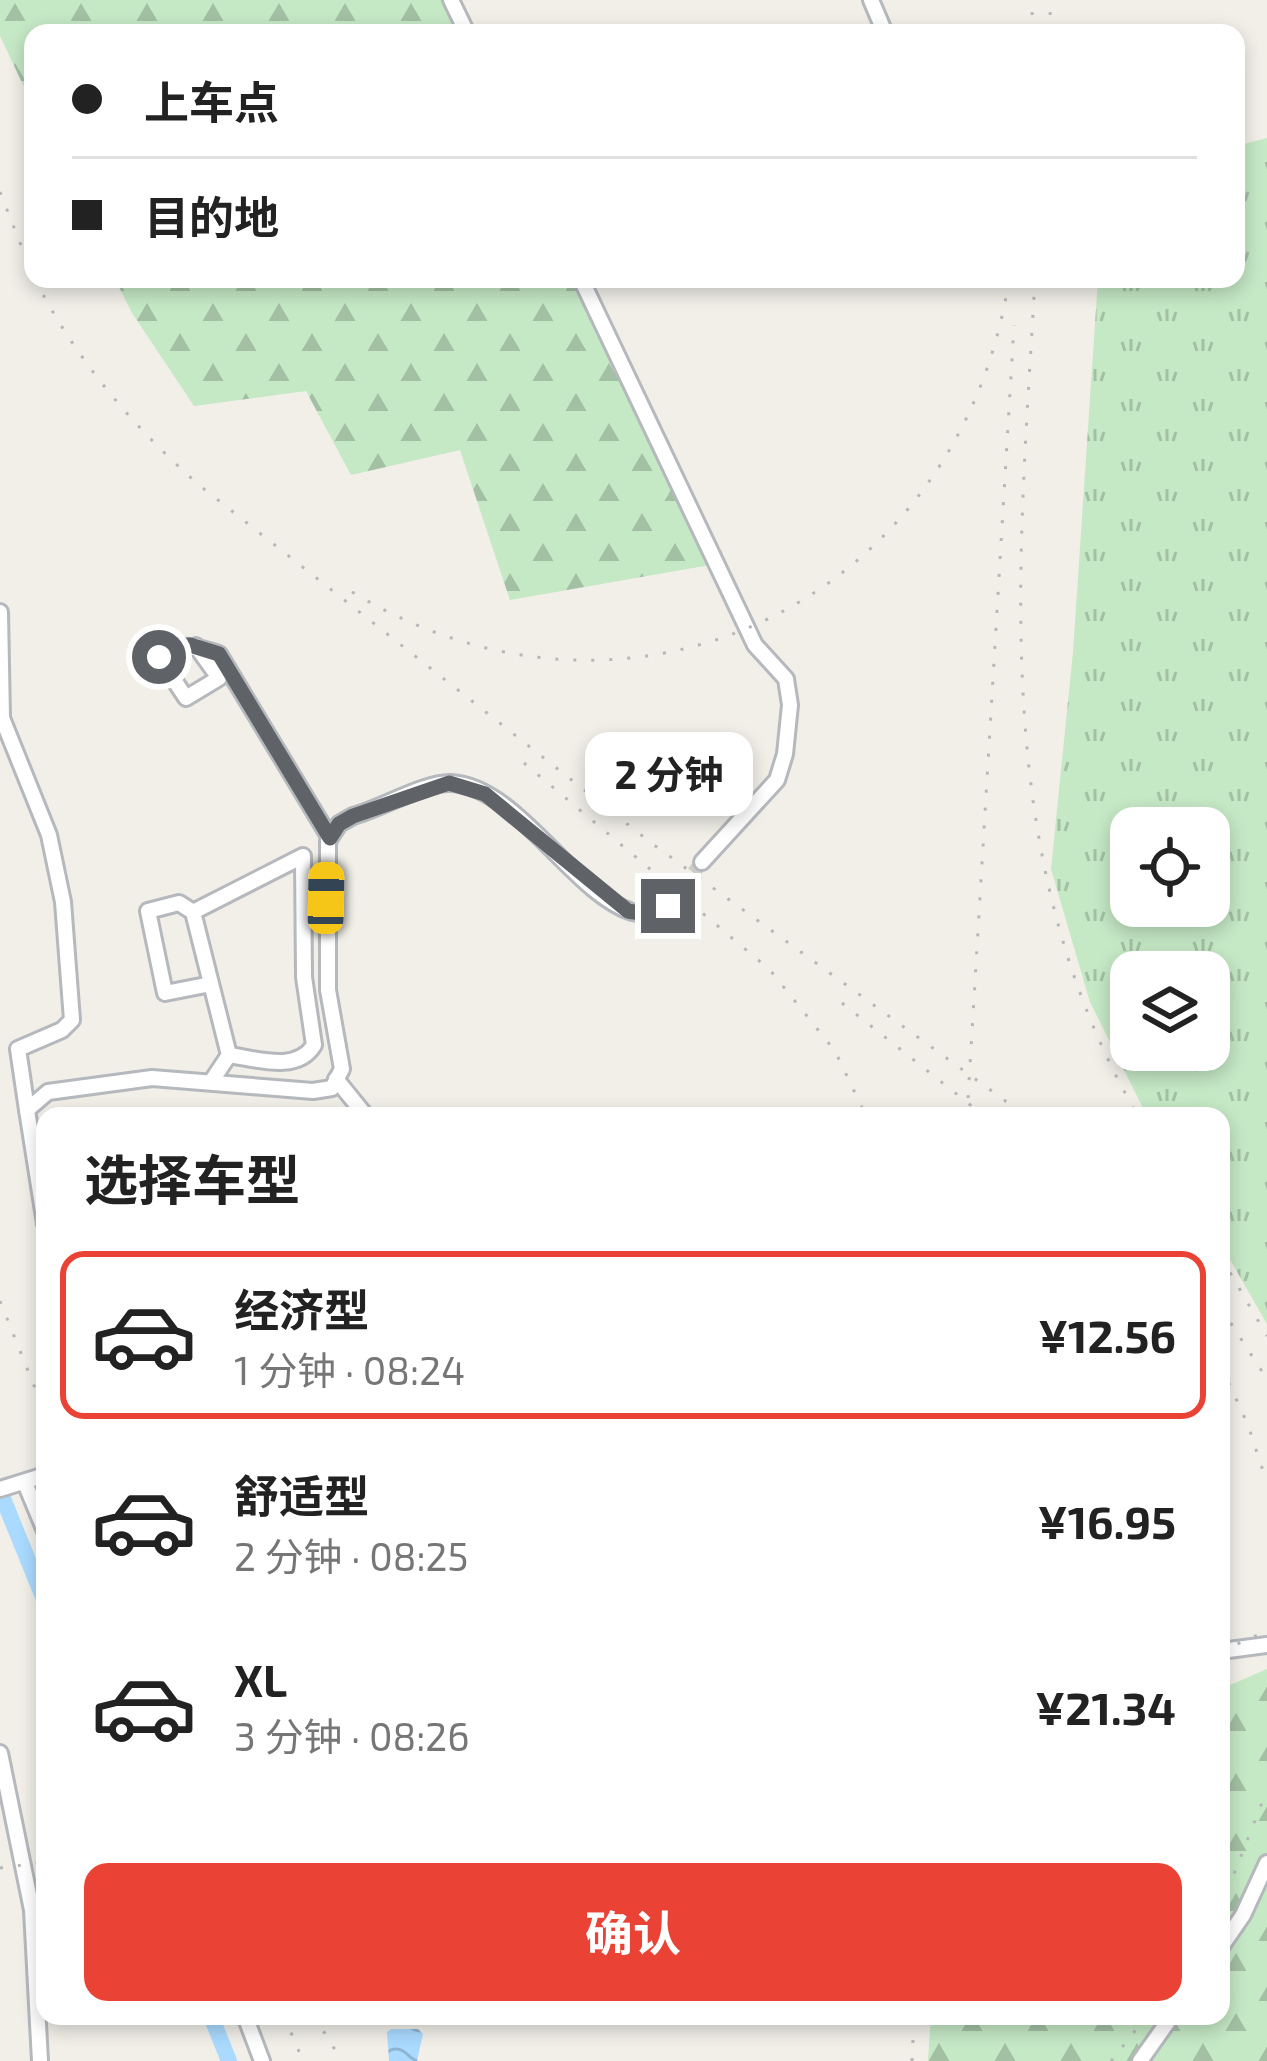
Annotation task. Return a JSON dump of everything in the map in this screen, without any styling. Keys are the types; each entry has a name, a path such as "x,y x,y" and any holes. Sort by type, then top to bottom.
{"street":[{"path":"585,288 754,645 786,679 788,730 777,780 702,862"},
{"path":"0,612 2,718 49,835 63,902 72,1020 62,1030 18,1048 36,1166"},
{"path":"196,646 219,654 330,838"},
{"path":"27,1109 48,1092 152,1078 313,1091 332,1088 343,1069 328,990 330,838 339,824 353,816 449,783 485,794 628,911 645,914 668,906"},
{"path":"193,913 303,856 304,977 314,1045 300,1060 230,1055"},
{"path":"211,984 165,993 148,911 179,903 193,913 230,1055"},
{"path":"211,1082 230,1055"},
{"path":"337,1079 359,1107"},
{"path":"0,1489 36,1479"},
{"path":"24,1484 36,1511"},
{"path":"1230,1650 1267,1645"},
{"path":"0,1754 32,1910 36,1986"},
{"path":"1230,1934 1267,1863"},
{"path":"38,2025 40,2061"},
{"path":"248,2025 262,2061"},
{"path":"1140,2061 1166,2025"}],"green space":[{"path":"0,0 454,0 465,24 24,24 24,87 0,36"},
{"path":"1267,138 1267,1324 1230,1260 1230,1107 1142,1107 1124,1071 1230,1071 1230,951 1110,951 1110,1042 1090,1002 1051,869 1073,652 1097,288 1245,288 1245,144"},
{"path":"120,288 588,288 716,564 510,600 460,450 351,475 306,391 194,406"},
{"path":"1267,1669 1267,2061 928,2061 930,2025 1230,2025 1230,1685"}],"water":[{"path":"418,2029 423,2034 417,2061 389,2061 387,2032"}],"waterway":[{"path":"0,1491 36,1580"},
{"path":"215,2025 229,2061"}],"tunnel":[{"path":"668,906 702,862"}],"railway":[{"path":"1032,24 1033,0"},
{"path":"1050,24 1051,0"},
{"path":"0,192 24,253"},
{"path":"40,288 107,390 199,485 650,842 1014,1107"},
{"path":"352,592 459,640 566,660 671,652 768,619 854,563 926,486 979,391 1007,288"},
{"path":"1034,288 1021,601 1024,708 1035,813 1056,916 1090,1017 1134,1107"},
{"path":"968,1107 1014,325"},
{"path":"524,763 770,970 835,1051 862,1107"},
{"path":"842,1003 973,1107"},
{"path":"1230,1272 1267,1336"},
{"path":"0,1301 36,1391"},
{"path":"1230,1322 1267,1379"},
{"path":"1230,1386 1267,1483"},
{"path":"1230,1647 1267,1631"},
{"path":"1230,1884 1267,1790"},
{"path":"0,1868 36,1863"},
{"path":"288,2025 303,2061"},
{"path":"320,2025 342,2061"},
{"path":"912,2061 914,2025"},
{"path":"1111,2061 1140,2025"}],"route":[{"path":"159,657 167,647 190,645 219,654 330,838 339,824 353,816 449,783 485,794 628,911 645,914 668,906"}]}
